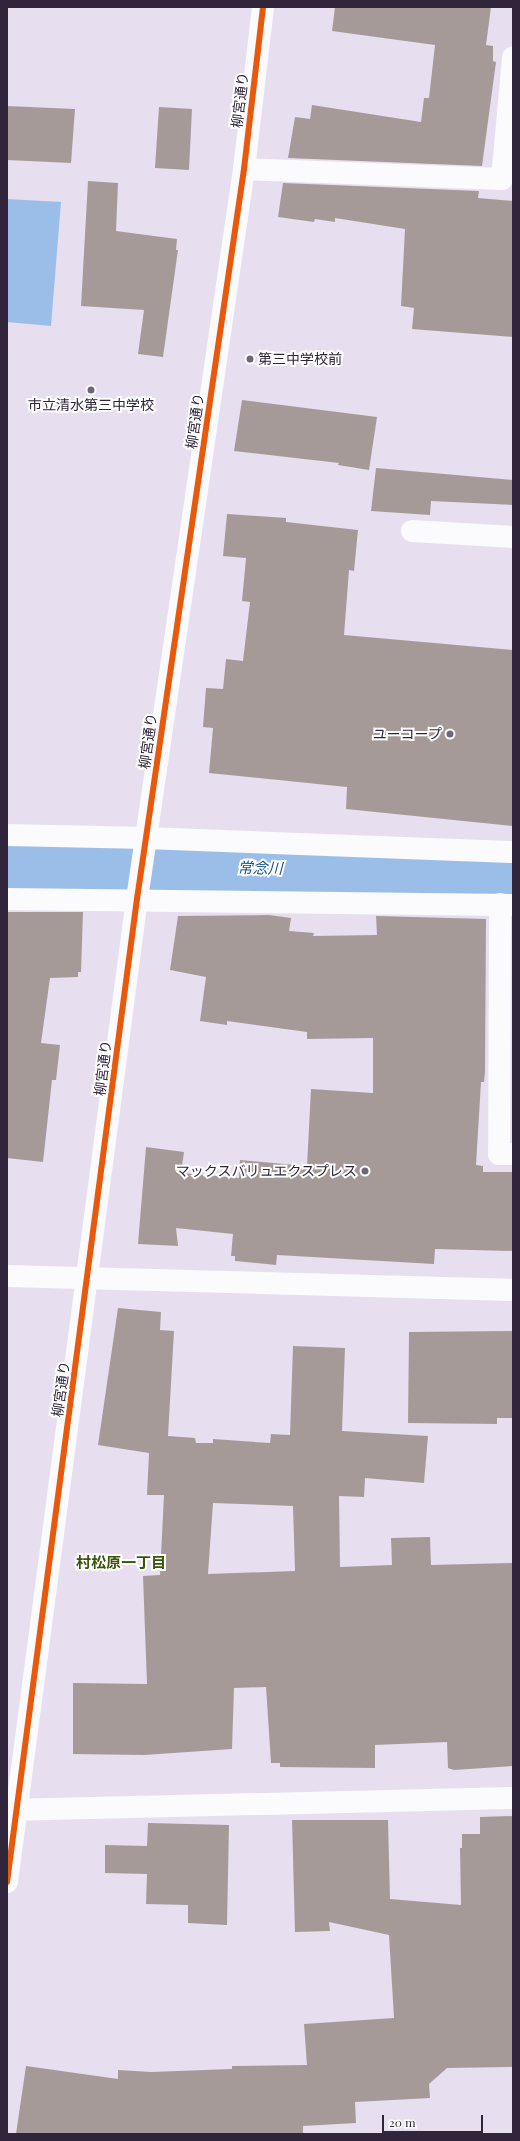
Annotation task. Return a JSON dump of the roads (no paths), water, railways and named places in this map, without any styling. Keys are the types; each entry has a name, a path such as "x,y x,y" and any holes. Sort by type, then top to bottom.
{"street":[{"name":"柳宮通り","path":"7,1882 12,1811 88,1279 137,899 244,169 263,7"},
{"path":"244,169 502,179 513,57"},
{"path":"412,530 513,537"},
{"path":"7,835 146,838 513,852"},
{"path":"7,899 137,899 506,904 499,1154 513,1154"},
{"path":"7,1276 513,1290"},
{"path":"12,1811 513,1798"}],"water":[{"path":"7,199 61,202 51,326 7,322"}],"waterway":[{"name":"常念川","path":"7,864 306,868 408,877 513,880"}],"place":[{"name":"第三中学校前","path":"250,359"},
{"name":"市立清水第三中学校","path":"91,390"},
{"name":"ユーコープ","path":"450,734"},
{"name":"マックスバリュエクスプレス","path":"365,1171"}],"district":[{"name":"村松原一丁目","path":"121,1563"}]}
